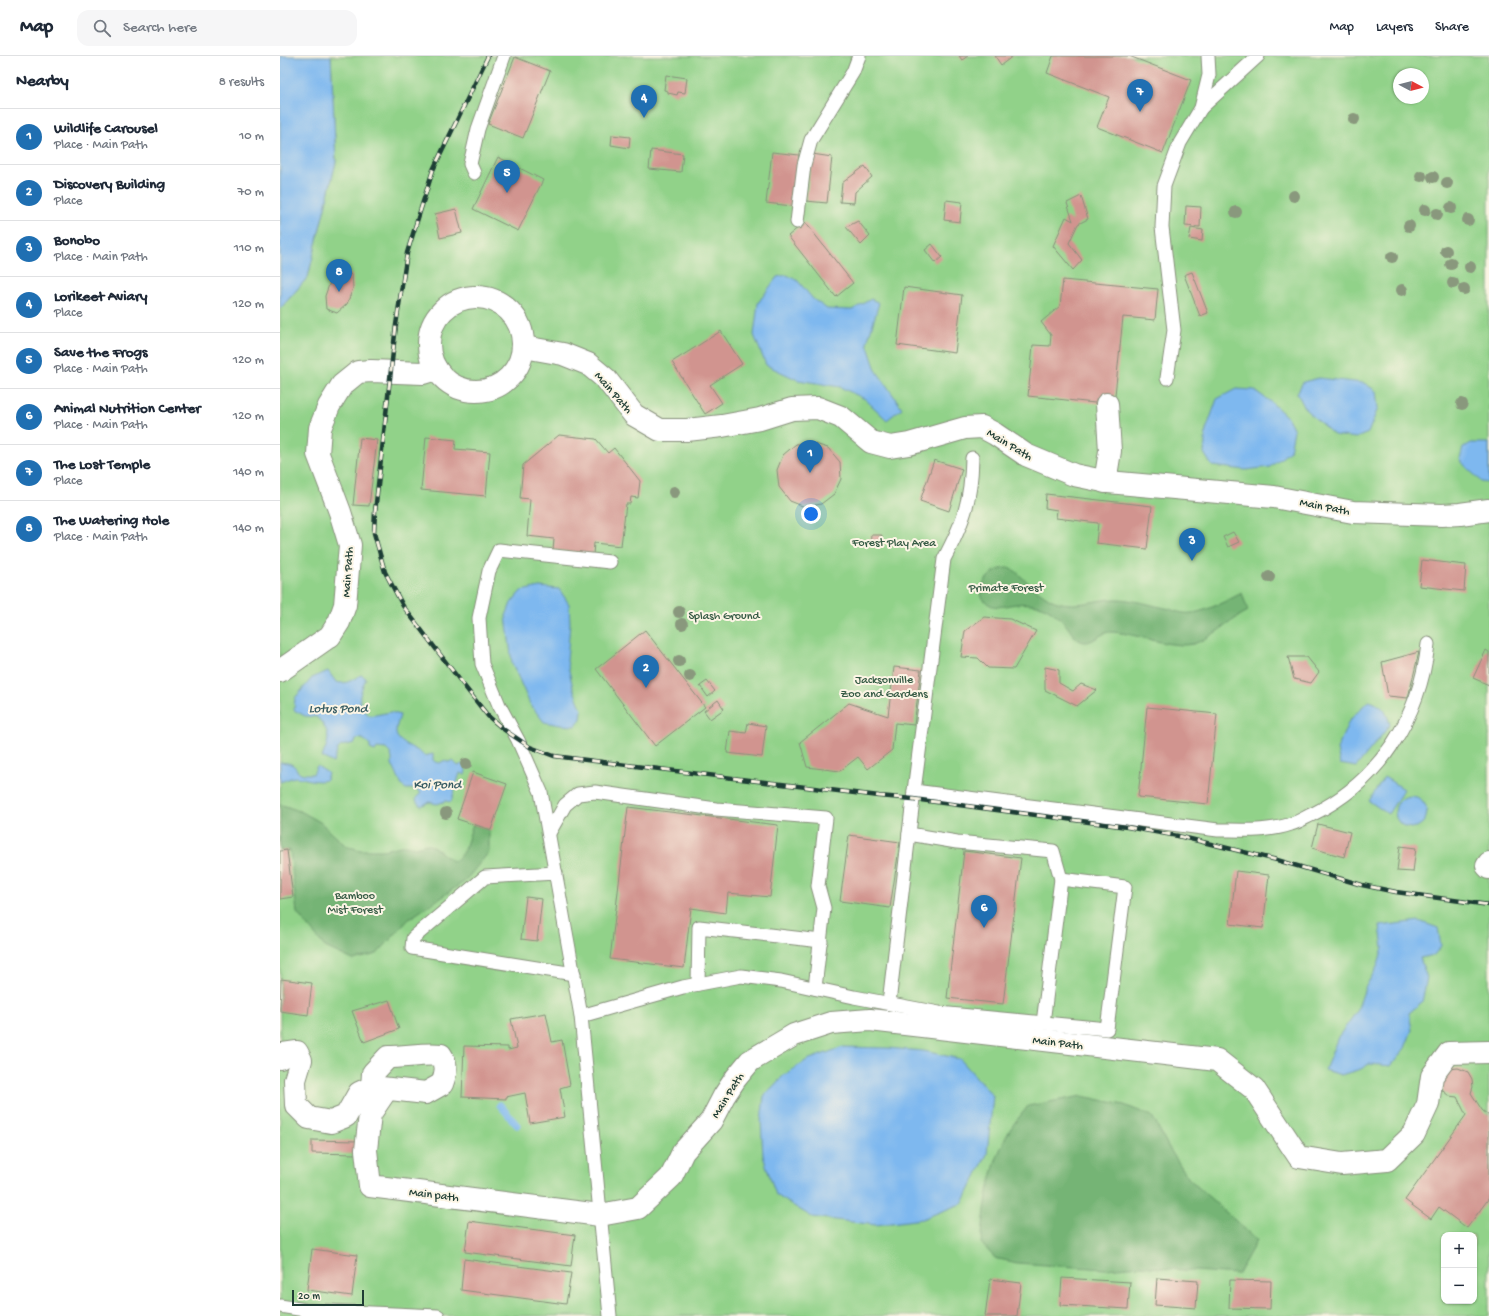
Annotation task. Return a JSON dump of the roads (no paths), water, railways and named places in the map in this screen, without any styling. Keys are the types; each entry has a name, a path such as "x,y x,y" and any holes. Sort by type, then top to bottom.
{"street":[{"path":"472,296 489,297 504,304 515,316 522,331 524,347 520,362 512,375 501,384 487,390 472,391 458,388 445,380 436,369 430,355 429,344 433,323 443,309 456,300 472,296"},
{"name":"Main Path","path":"524,347 563,354 588,364 606,379 634,415 660,430 687,430 722,426 760,419 792,409 818,408 841,417 870,442 890,447 909,444 965,428 982,427 996,434 1026,455 1074,475 1105,482 1274,497 1353,512 1460,514 1489,510"},
{"name":"Main Path","path":"280,672 330,636 339,622 345,605 350,544 340,512 318,454 320,428 329,406 342,385 358,372 423,373 436,369"},
{"path":"1105,482 1110,451 1107,404"},
{"path":"1489,864 1487,866 1489,868"},
{"name":"Main Path","path":"600,1215 638,1208 671,1177 683,1152 711,1122 724,1096 750,1061 794,1035 831,1023 870,1020 1217,1060 1254,1089 1299,1157 1342,1164 1387,1160 1414,1134 1428,1104 1432,1076 1449,1053 1489,1052"},
{"name":"Main path","path":"280,1058 283,1054 297,1052 301,1060 295,1080 296,1106 309,1118 331,1122 346,1116 359,1093 379,1088 370,1114 366,1150 370,1186 600,1215"}],"lane":[{"path":"474,173 470,164 478,129 504,56"},
{"path":"797,222 804,165 811,140 853,72 859,56"},
{"path":"1201,108 1208,75 1208,56"},
{"path":"1167,378 1174,330 1162,227 1164,186 1180,143 1201,108 1258,56"},
{"path":"889,1004 914,791 944,559 960,530 968,504 972,483 972,458"},
{"path":"610,562 499,550 489,571 479,618 482,664 499,705 518,740 542,792 581,1016 610,1316"},
{"path":"914,791 1218,830 1263,830 1292,824 1324,808 1353,788 1375,766 1398,738 1413,707 1426,661 1428,644"},
{"path":"549,833 565,805 578,794 595,792 716,808 826,818 818,886 824,908 815,988"},
{"path":"909,834 957,842 1053,851 1061,879 1043,1023"},
{"path":"556,873 485,877 413,938 412,948 574,974"},
{"path":"581,1016 683,986 741,976 781,981 939,1013 1107,1029 1125,887 1061,879"},
{"path":"698,984 700,927 821,941"},
{"path":"280,1306 305,1310 438,1316"}],"water":[{"path":"280,56 331,56 336,162 308,277 280,309"},
{"path":"787,275 798,281 813,299 827,309 852,310 871,299 879,303 867,343 876,370 902,408 887,420 865,399 840,387 798,380 766,365 754,335 758,303 777,277"},
{"path":"1319,378 1364,383 1376,391 1378,408 1368,433 1356,438 1334,435 1306,410 1297,393 1303,382"},
{"path":"1236,389 1254,390 1271,402 1288,418 1294,430 1290,451 1270,467 1246,470 1212,466 1204,453 1206,430 1217,399"},
{"path":"1471,443 1489,443 1489,483 1481,482 1460,459 1463,448"},
{"path":"540,587 559,589 569,604 570,623 567,661 573,688 582,710 581,719 575,726 544,722 530,704 512,663 506,616 511,603 521,591"},
{"name":"Lotus Pond","path":"328,671 336,682 340,683 349,682 361,675 366,678 360,694 360,702 362,707 370,716 391,712 400,715 396,727 399,739 424,756 433,754 433,760 435,762 440,763 443,761 453,761 458,766 462,764 465,766 465,775 460,773 451,802 446,801 437,804 429,802 421,806 417,802 416,798 421,793 416,789 406,789 402,786 392,764 390,753 386,749 377,748 375,751 370,749 370,745 362,739 356,739 355,743 341,746 338,749 333,763 322,757 328,740 325,727 317,717 305,716 294,710 295,698 312,678"},
{"path":"1368,701 1377,704 1383,709 1387,715 1390,725 1356,767 1340,764 1337,749 1349,721"},
{"path":"280,762 291,764 298,772 304,774 313,774 317,766 328,773 326,780 315,781 296,777 280,782"},
{"path":"1384,777 1404,789 1388,814 1369,801"},
{"path":"1408,796 1414,796 1424,803 1427,812 1426,818 1420,825 1414,828 1408,828 1398,821 1395,815 1395,809 1402,799"},
{"path":"1419,921 1438,928 1441,946 1434,955 1420,958 1427,978 1422,1002 1409,1013 1412,1030 1405,1048 1391,1066 1369,1064 1361,1069 1341,1075 1325,1070 1338,1037 1357,1011 1365,988 1377,967 1383,948 1380,926"},
{"path":"843,1047 924,1051 960,1059 993,1096 987,1154 963,1203 922,1219 876,1225 812,1217 776,1195 763,1156 761,1121 764,1096 783,1076 807,1060"}],"waterway":[{"path":"500,1105 517,1125"}],"railway":[{"path":"488,56 433,170 407,253 396,325 375,512 374,533 385,572 403,606 488,716 503,729 530,747 554,756 913,799 1127,827 1178,836 1277,860 1362,885 1396,892 1489,905"}],"place":[{"name":"The Lost Temple","path":"1140,112"},
{"name":"Lorikeet Aviary","path":"644,118"},
{"name":"Save the Frogs","path":"507,193"},
{"name":"The Watering Hole","path":"339,292"},
{"name":"Wildlife Carousel","path":"810,473"},
{"name":"Bonobo","path":"1192,561"},
{"name":"Discovery Building","path":"646,688"},
{"name":"Animal Nutrition Center","path":"984,928"}],"park label":[{"name":"Forest Play Area","path":"894,542"},
{"name":"Primate Forest","path":"1006,587"},
{"name":"Splash Ground","path":"724,615"},
{"name":"Jacksonville Zoo and Gardens","path":"884,686"},
{"name":"Bamboo Mist Forest","path":"355,902"}],"water label":[{"name":"Koi Pond","path":"437,783"}]}
